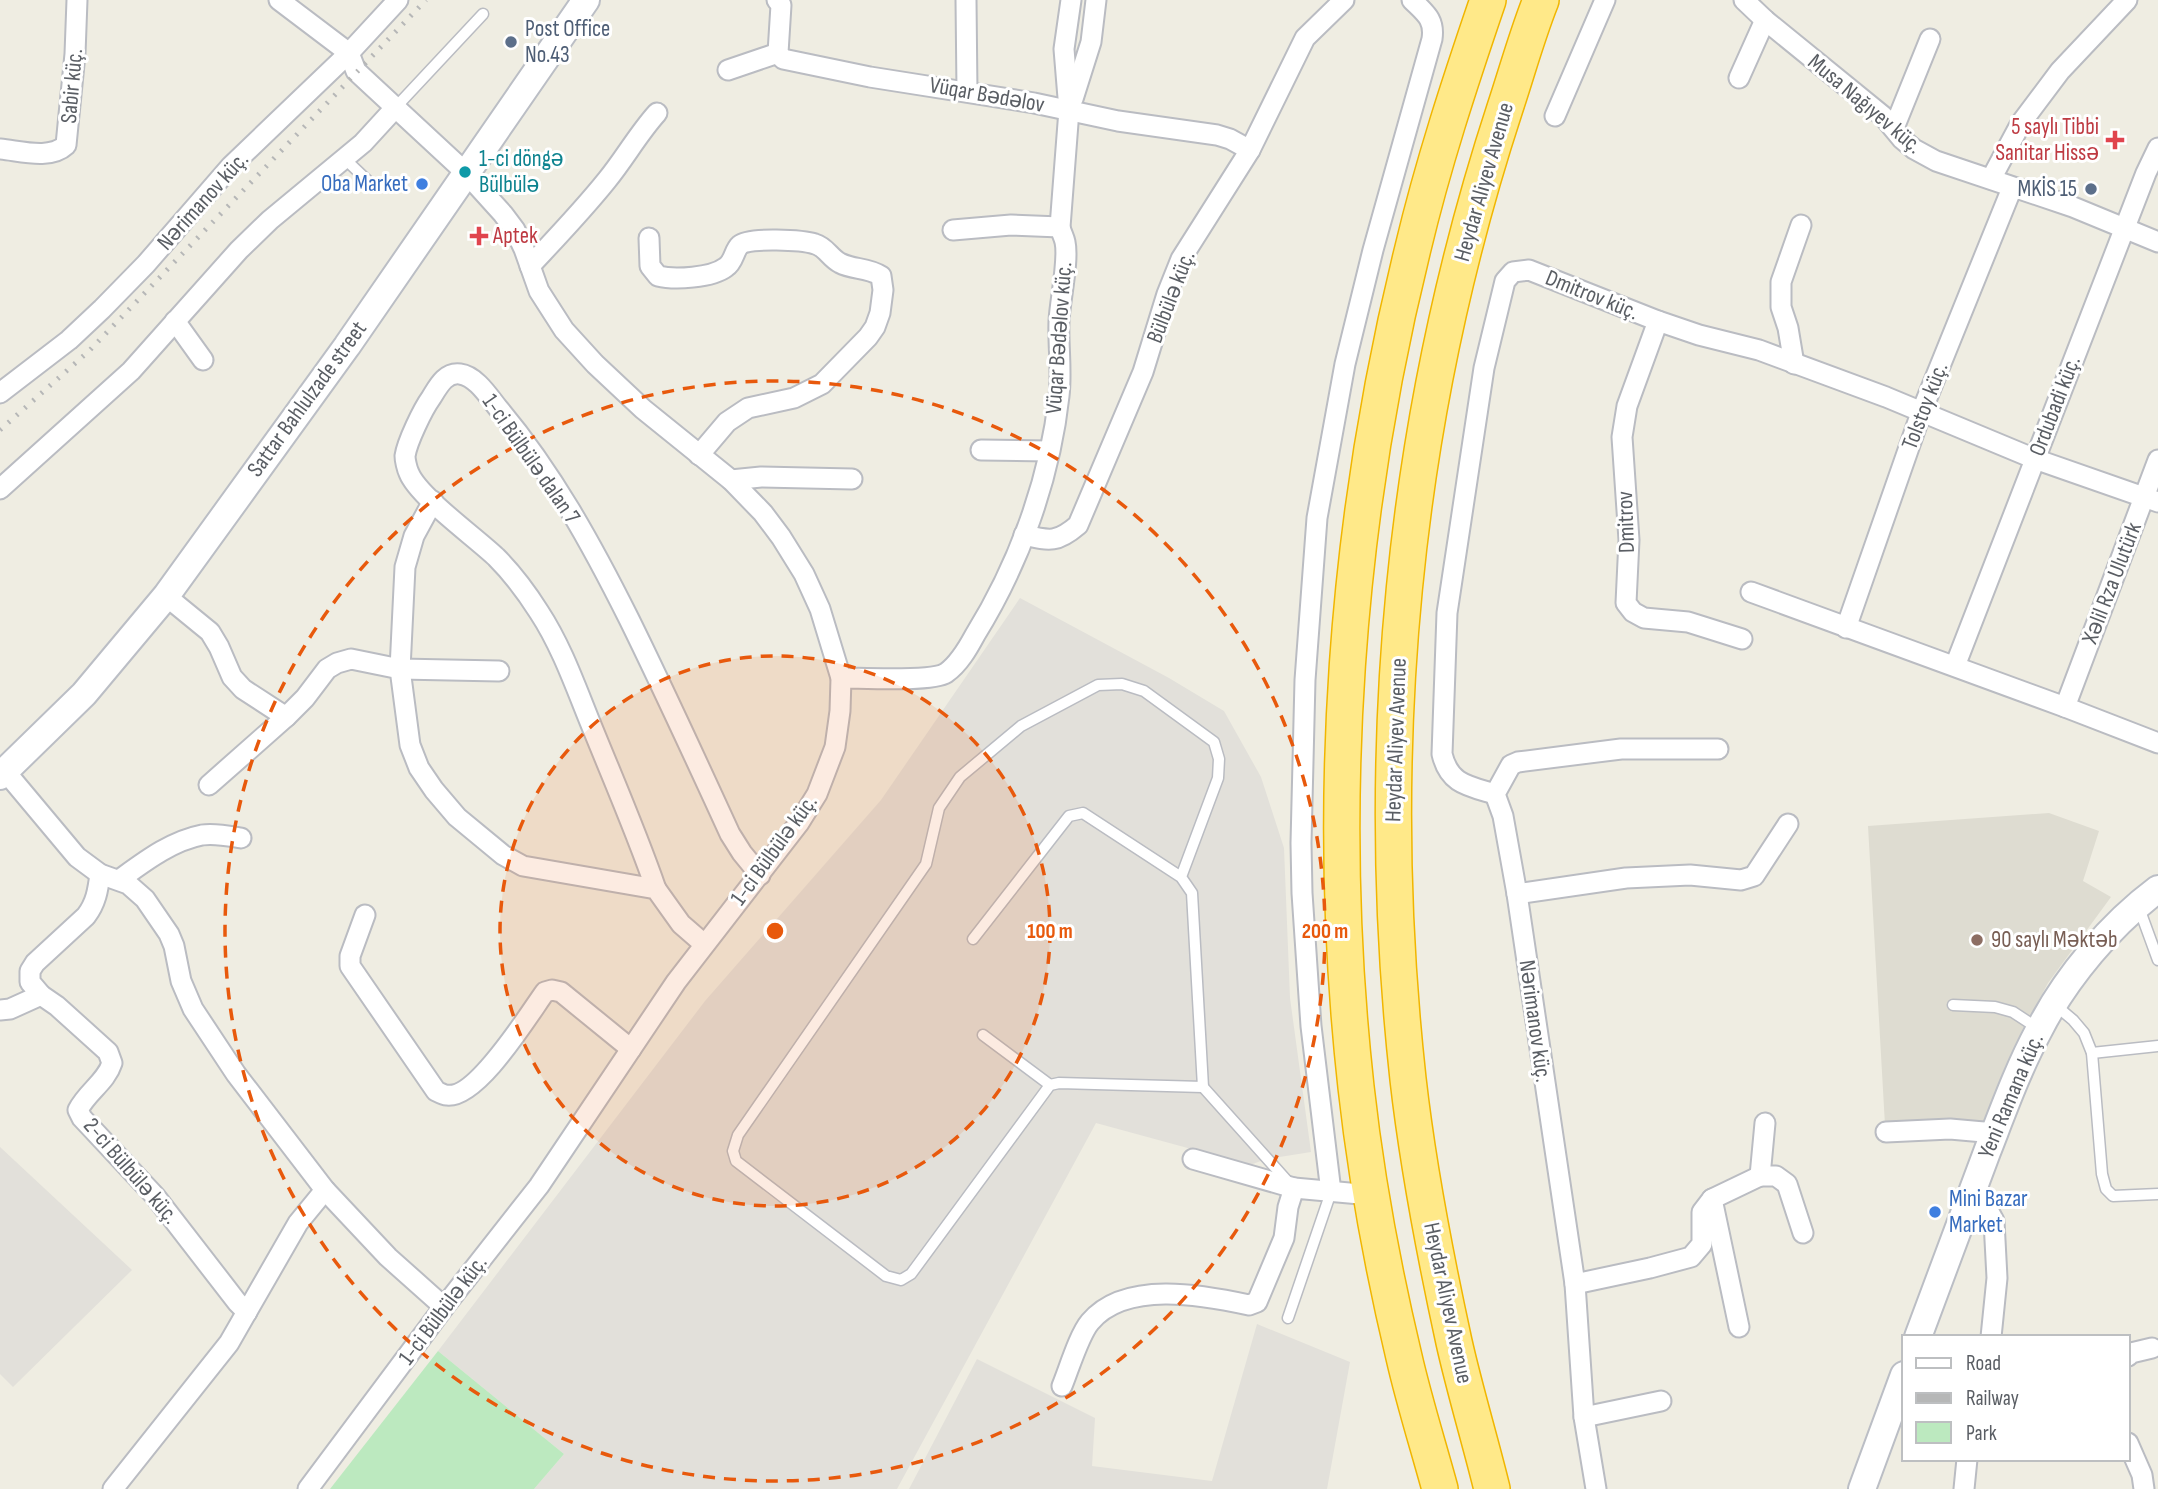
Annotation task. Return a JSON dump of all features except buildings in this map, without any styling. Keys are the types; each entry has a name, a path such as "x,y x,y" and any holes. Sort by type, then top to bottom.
{"highway":[{"path":"1440,1489 1404,1357 1371,1195 1356,1088 1345,950 1342,780 1356,553 1377,418 1412,249 1444,131 1488,0"},
{"name":"Heydar Aliyev Avenue","path":"1492,1489 1454,1343 1424,1192 1412,1105 1396,942 1392,783 1396,676 1408,556 1417,478 1432,390 1467,234 1541,0"}],"main road":[{"name":"Sattar Bahlulzade street","path":"2,773 84,694 166,596 346,346 586,0"},
{"name":"Yeni Ramana küç.","path":"1919,1335 2018,1073 2039,1029 2054,1004 2110,932 2148,896"},
{"path":"1862,1489 1902,1380"}],"street":[{"name":"Sabir küç.","path":"0,149 48,154 59,152 66,145 77,0"},
{"name":"1-ci Bülbülə küç.","path":"279,0 349,53 356,71 465,172 515,230 543,299 564,330 595,364 643,409 731,480 763,513 804,575 820,609 841,678 835,747 817,794 799,822 704,944 539,1186 444,1307 308,1489"},
{"name":"Nərimanov küç.","path":"0,393 69,340 102,309 146,264 231,166 349,53 398,0"},
{"path":"728,70 778,53 781,5 777,0"},
{"path":"966,0 967,91"},
{"name":"Vüqar Bədəlov küç.","path":"841,678 929,677 944,675 954,666 993,606 1024,535 1042,484 1061,376 1059,320 1066,244 1059,227 1069,110 1064,49 1071,0"},
{"path":"1069,110 1090,42 1096,0"},
{"path":"1331,1192 1311,1026 1302,893 1305,680 1317,518 1345,364 1373,250 1432,39 1430,18 1412,0"},
{"path":"1555,116 1605,0"},
{"name":"Musa Nağıyev küç.","path":"1744,0 1883,116 1902,139 1925,155 2012,188 2073,207 2158,242"},
{"path":"1991,180 2021,123 2060,71 2127,0"},
{"name":"Bülbülə küç.","path":"1024,535 1049,541 1065,536 1078,525 1143,372 1181,259 1250,150 1305,38 1343,1"},
{"path":"1739,78 1765,20"},
{"path":"1894,128 1930,39"},
{"name":"Vüqar Bədəlov","path":"778,53 783,59 793,62 870,77 967,91 1118,121 1217,135 1250,150"},
{"path":"0,489 131,370 212,278 255,235 363,143 396,107"},
{"path":"530,266 575,219 657,113"},
{"name":"Ordubadi küç.","path":"1955,666 2158,148"},
{"name":"Tolstoy küç.","path":"1846,628 1921,413 2012,188"},
{"path":"953,230 1011,225 1059,227"},
{"path":"1794,364 1788,328 1781,307 1782,282 1801,225"},
{"path":"649,238 650,266 658,276 671,279 714,273 727,267 739,245 749,240 803,241 815,244 824,248 838,262 871,270 881,276 883,290 875,327 822,384 794,398 748,408 727,422 699,455"},
{"name":"Dmitrov küç.","path":"1495,794 1456,779 1446,770 1442,754 1447,612 1484,368 1505,281 1513,272 1529,270 1658,321 1699,335 1759,350 1886,397 2035,459 2151,500"},
{"path":"175,321 203,360"},
{"name":"Dmitrov","path":"1658,321 1627,406 1622,438 1629,540 1626,603 1633,612 1644,618 1688,622 1742,639"},
{"name":"1-ci Bülbülə dalan 7","path":"704,944 681,924 656,889 642,847 560,649 539,611 496,557 419,488 409,474 405,456 425,407 442,381 451,375 458,373 470,377 514,427 564,501 597,557 644,651 730,834 760,874"},
{"path":"981,450 1049,451"},
{"name":"Xəlil Rza Ulutürk","path":"2065,707 2151,500 2158,460"},
{"path":"731,480 761,477 852,480"},
{"path":"433,501 414,536 405,567 400,668 410,746 419,768 457,817 503,855 523,866 656,889"},
{"path":"1751,592 2158,743"},
{"path":"166,596 210,632 232,677 243,689 286,717"},
{"path":"209,785 286,717 305,698 327,669 337,663 351,659 400,668 499,671"},
{"path":"1495,794 1511,765 1518,762 1621,749 1718,748"},
{"path":"2,773 77,857 100,874 119,880 138,891 164,926 174,946 181,981 193,1009 236,1074 325,1190 388,1257 444,1307"},
{"name":"Nərimanov küç.","path":"1495,794 1503,816 1517,894 1575,1284 1584,1417 1596,1489"},
{"path":"1517,894 1626,878 1690,875 1741,880 1754,876 1788,824"},
{"path":"119,880 159,852 201,835 241,838"},
{"path":"0,1010 10,1009 41,995 30,982 30,971 35,963 86,916 97,896 100,874"},
{"path":"365,915 350,956 350,966 436,1091 454,1095 491,1068 545,992 552,990 561,992 631,1049"},
{"name":"2-ci Bülbülə küç.","path":"41,995 108,1052 112,1063 109,1073 78,1110 82,1118 155,1196 247,1312"},
{"path":"1760,1177 1765,1123"},
{"path":"1886,1132 1950,1129 1995,1133"},
{"path":"1193,1159 1294,1188 1371,1195"},
{"path":"1575,1284 1691,1257 1702,1244 1702,1212 1712,1199 1760,1177 1776,1176 1787,1184 1803,1233"},
{"path":"1062,1386 1087,1325 1098,1313 1124,1299 1171,1293 1249,1305 1257,1302 1284,1238 1288,1207 1294,1188"},
{"path":"113,1489 229,1343 298,1223 325,1190"},
{"path":"1971,1195 1987,1208 1994,1221 1997,1278 1992,1335"},
{"path":"1712,1199 1739,1327"},
{"path":"2130,1354 2152,1348"},
{"path":"1584,1417 1661,1401"},
{"path":"2130,1446 2148,1468 2144,1489"},
{"path":"1964,1489 1967,1461"}],"lane":[{"path":"396,107 483,14"},
{"path":"345,159 369,182"},
{"path":"1181,877 1218,778 1219,759 1214,742 1144,691 1122,684 1098,685 1021,726 960,777 939,808 926,864 737,1135 733,1151 736,1161 886,1276 901,1280 911,1274 1050,1085 1059,1083 1203,1087"},
{"path":"973,939 1069,816 1083,813 1181,877 1192,893 1203,1087 1294,1188"},
{"path":"2148,896 2158,960"},
{"path":"2054,1004 2084,1033 2092,1053 2102,1174 2106,1189 2113,1196 2158,1194"},
{"path":"1953,1005 1995,1007 2013,1012 2039,1029"},
{"path":"983,1035 1050,1085"},
{"path":"2092,1053 2158,1046"},
{"path":"1288,1318 1331,1192"}],"shaded area":[{"path":"1020,598 1169,678 1224,711 1261,777 1284,848 1290,998 1311,1152 1266,1159 1250,1165 1096,1123 897,1489 534,1489 564,1454 438,1351 705,1001 881,800"},
{"name":"90 saylı Məktəb","path":"2049,813 2099,831 2083,881 2111,897 2048,983 2021,1033 1990,1121 1885,1125 1868,826"},
{"path":"0,1147 132,1270 13,1387 0,1374"},
{"path":"1257,1324 1350,1362 1327,1489 909,1489 977,1359 1095,1418 1092,1466 1212,1481"}],"green space":[{"path":"438,1351 564,1454 534,1489 330,1489"}],"railway":[{"path":"0,430 89,351 426,0"}],"place":[{"name":"Post Office No.43","path":"511,42"},
{"name":"5 saylı Tibbi Sanitar Hissə","path":"2115,140"},
{"name":"1-ci döngə Bülbülə","path":"465,172"},
{"name":"Oba Market","path":"422,184"},
{"name":"MKİS 15","path":"2091,189"},
{"name":"Aptek","path":"479,236"},
{"name":"90 saylı Məktəb","path":"1977,940"},
{"name":"Mini Bazar Market","path":"1935,1212"}]}
